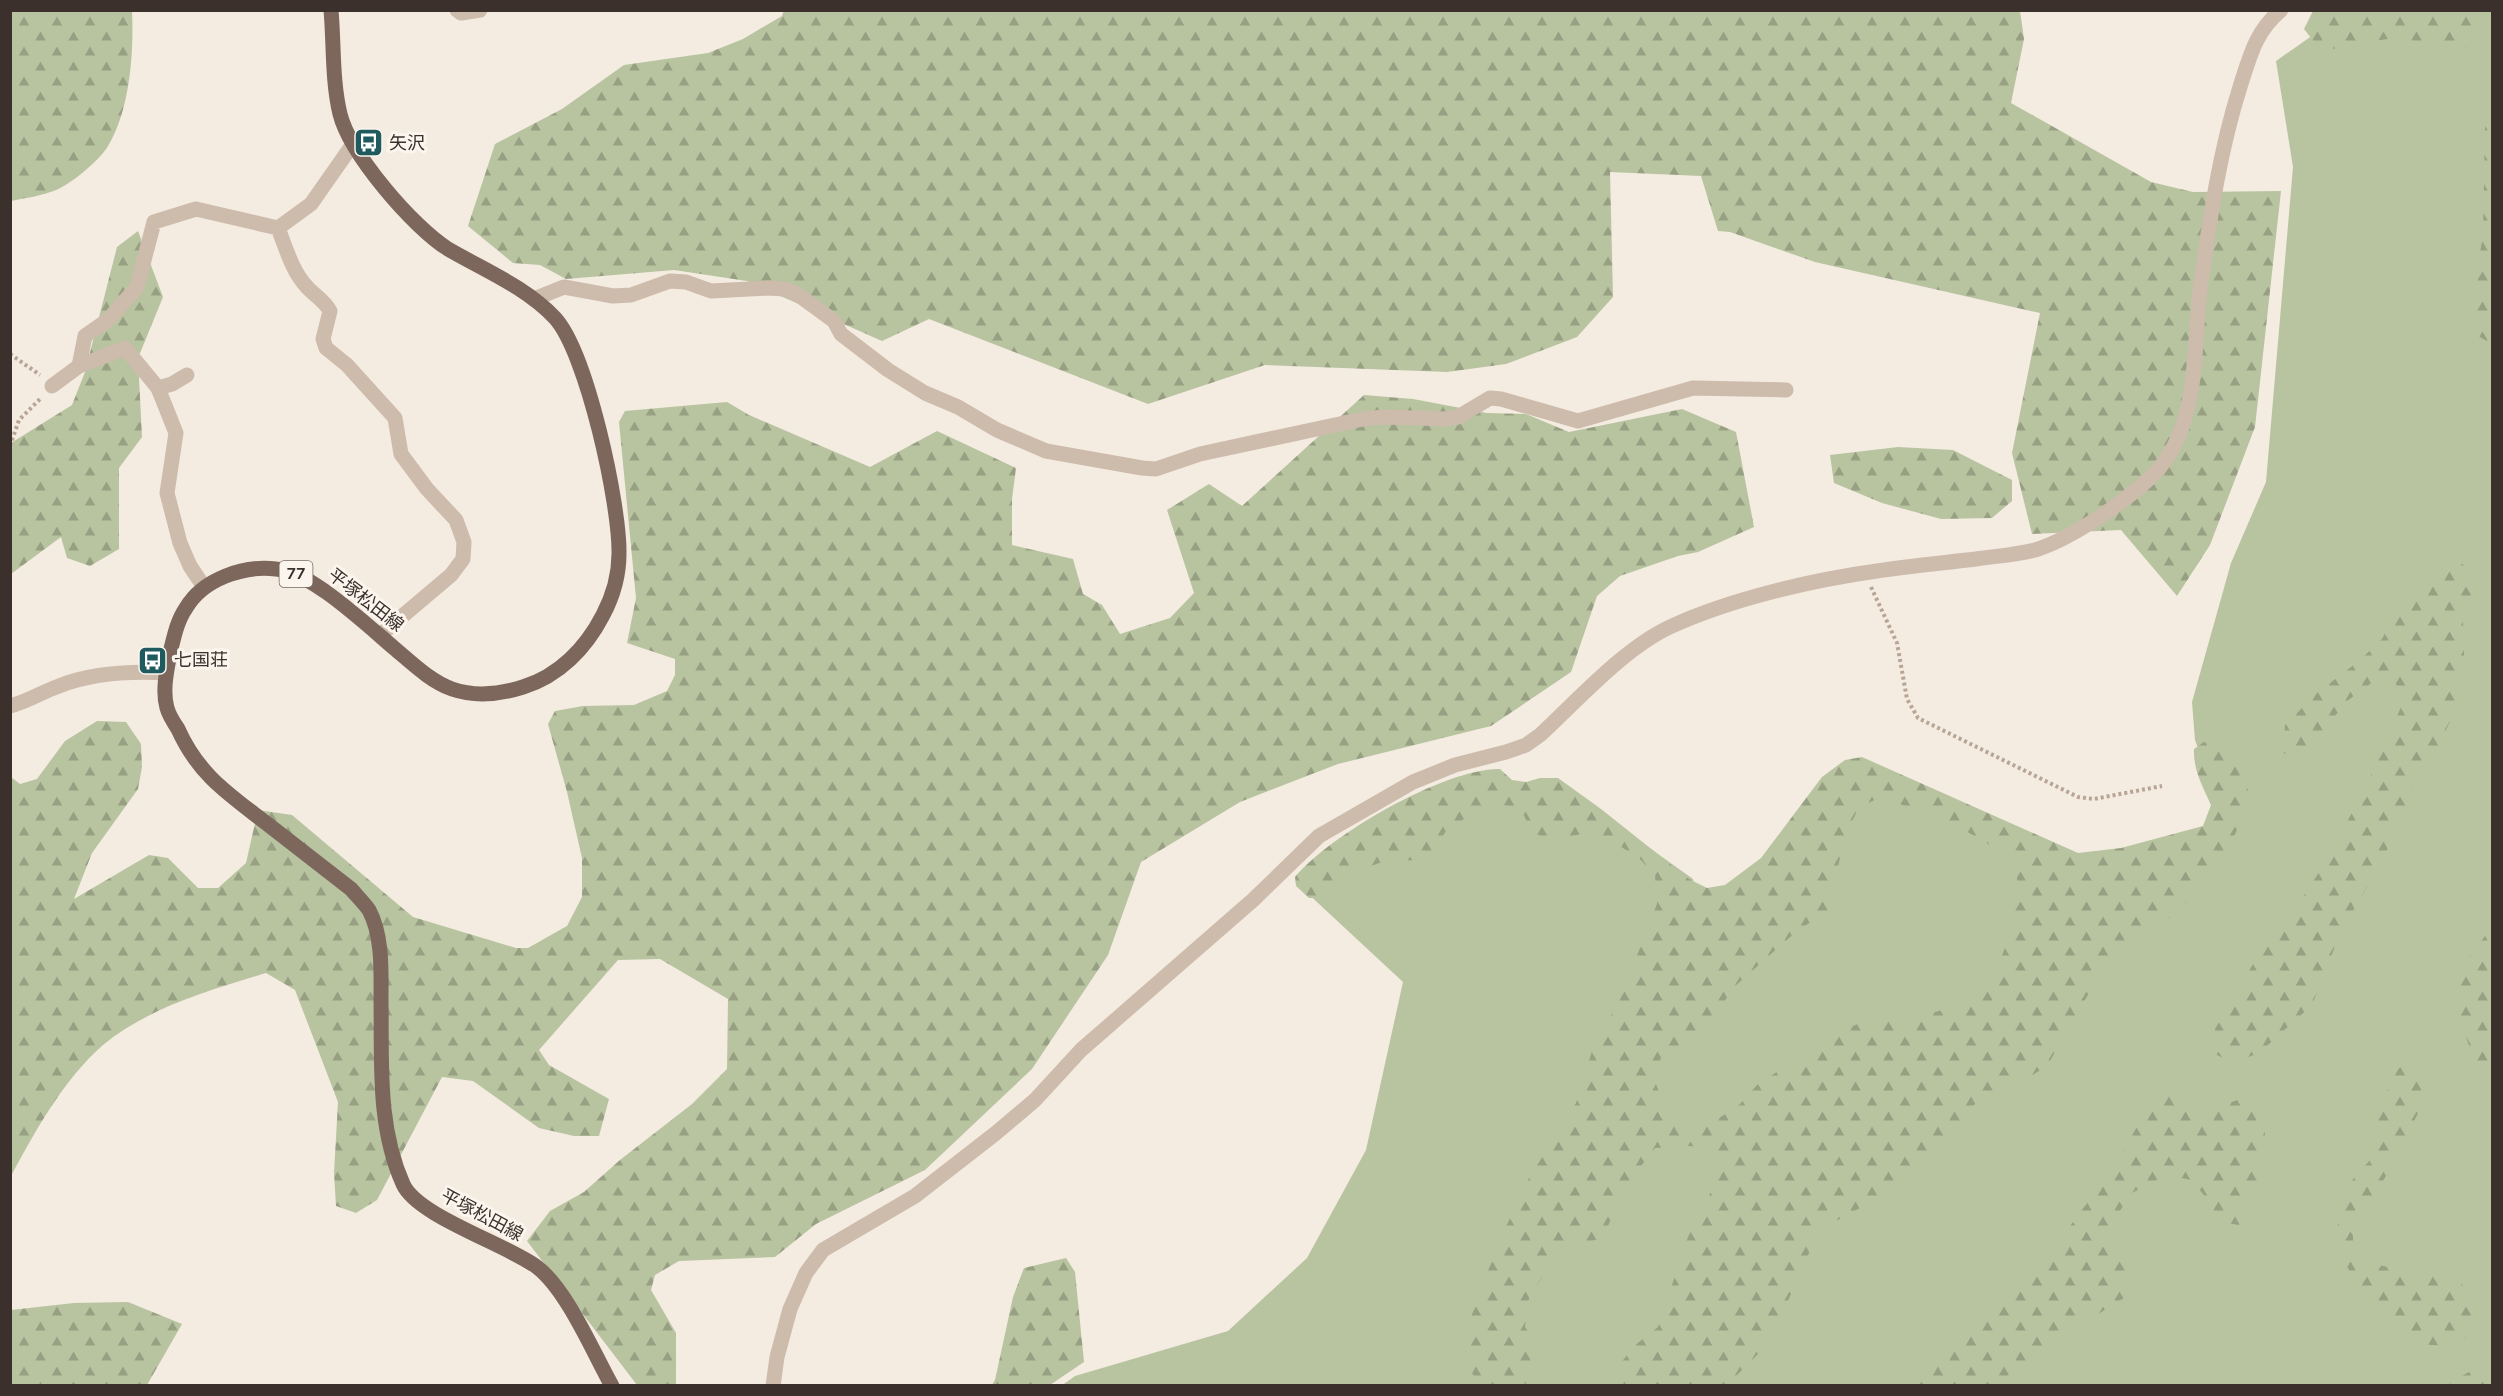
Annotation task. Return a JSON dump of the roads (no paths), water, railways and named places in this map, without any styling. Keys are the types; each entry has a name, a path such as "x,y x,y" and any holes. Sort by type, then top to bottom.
{"main road":[{"name":"平塚松田線","path":"331,10 340,115 353,144 371,171 438,242 534,299 557,321 572,347 590,399 605,457 619,529 619,559 615,588 603,616 585,645 566,664 542,681 506,693 481,694 453,689 425,674 335,598 295,573 274,568 249,569 224,576 204,587 186,606 174,634 166,673 166,706 189,754 212,781 351,889 369,911 378,937 381,967 382,1102 390,1152 404,1187 426,1208 537,1268 558,1289 612,1386"}],"street":[{"path":"457,10 461,13 480,10"},
{"path":"772,1386 777,1356 790,1309 806,1273 823,1250 915,1196 996,1133 1035,1100 1081,1050 1253,900 1320,837 1413,782 1455,765 1526,745 1540,735 1627,655 1671,626 1774,592 1865,573 2036,550 2070,533 2123,501 2155,473 2170,453 2185,423 2214,195 2232,111 2256,37 2281,10"},
{"path":"79,366 85,336 108,320 137,287 153,222 196,209 278,228 311,204 353,144"},
{"path":"278,228 293,267 307,287 325,302 330,311 323,339 326,348 347,365 395,418 401,454 427,489 456,520 464,542 463,560 451,574 380,635"},
{"path":"534,299 564,287 613,296 630,295 670,281 686,282 711,291 784,289 797,294 834,321 841,334 888,370 925,393 958,407 997,430 1046,451 1142,468 1156,469 1200,454 1363,419 1458,417 1490,398 1501,399 1578,421 1693,388 1786,390"},
{"path":"52,386 79,366 124,348 158,388 176,433 167,493 180,543 190,566 204,587"},
{"path":"158,388 172,384 187,375"},
{"path":"10,706 60,686 99,675 166,673"}],"place":[{"name":"矢沢","path":"368,143"},
{"name":"七国荘","path":"153,660"}]}
